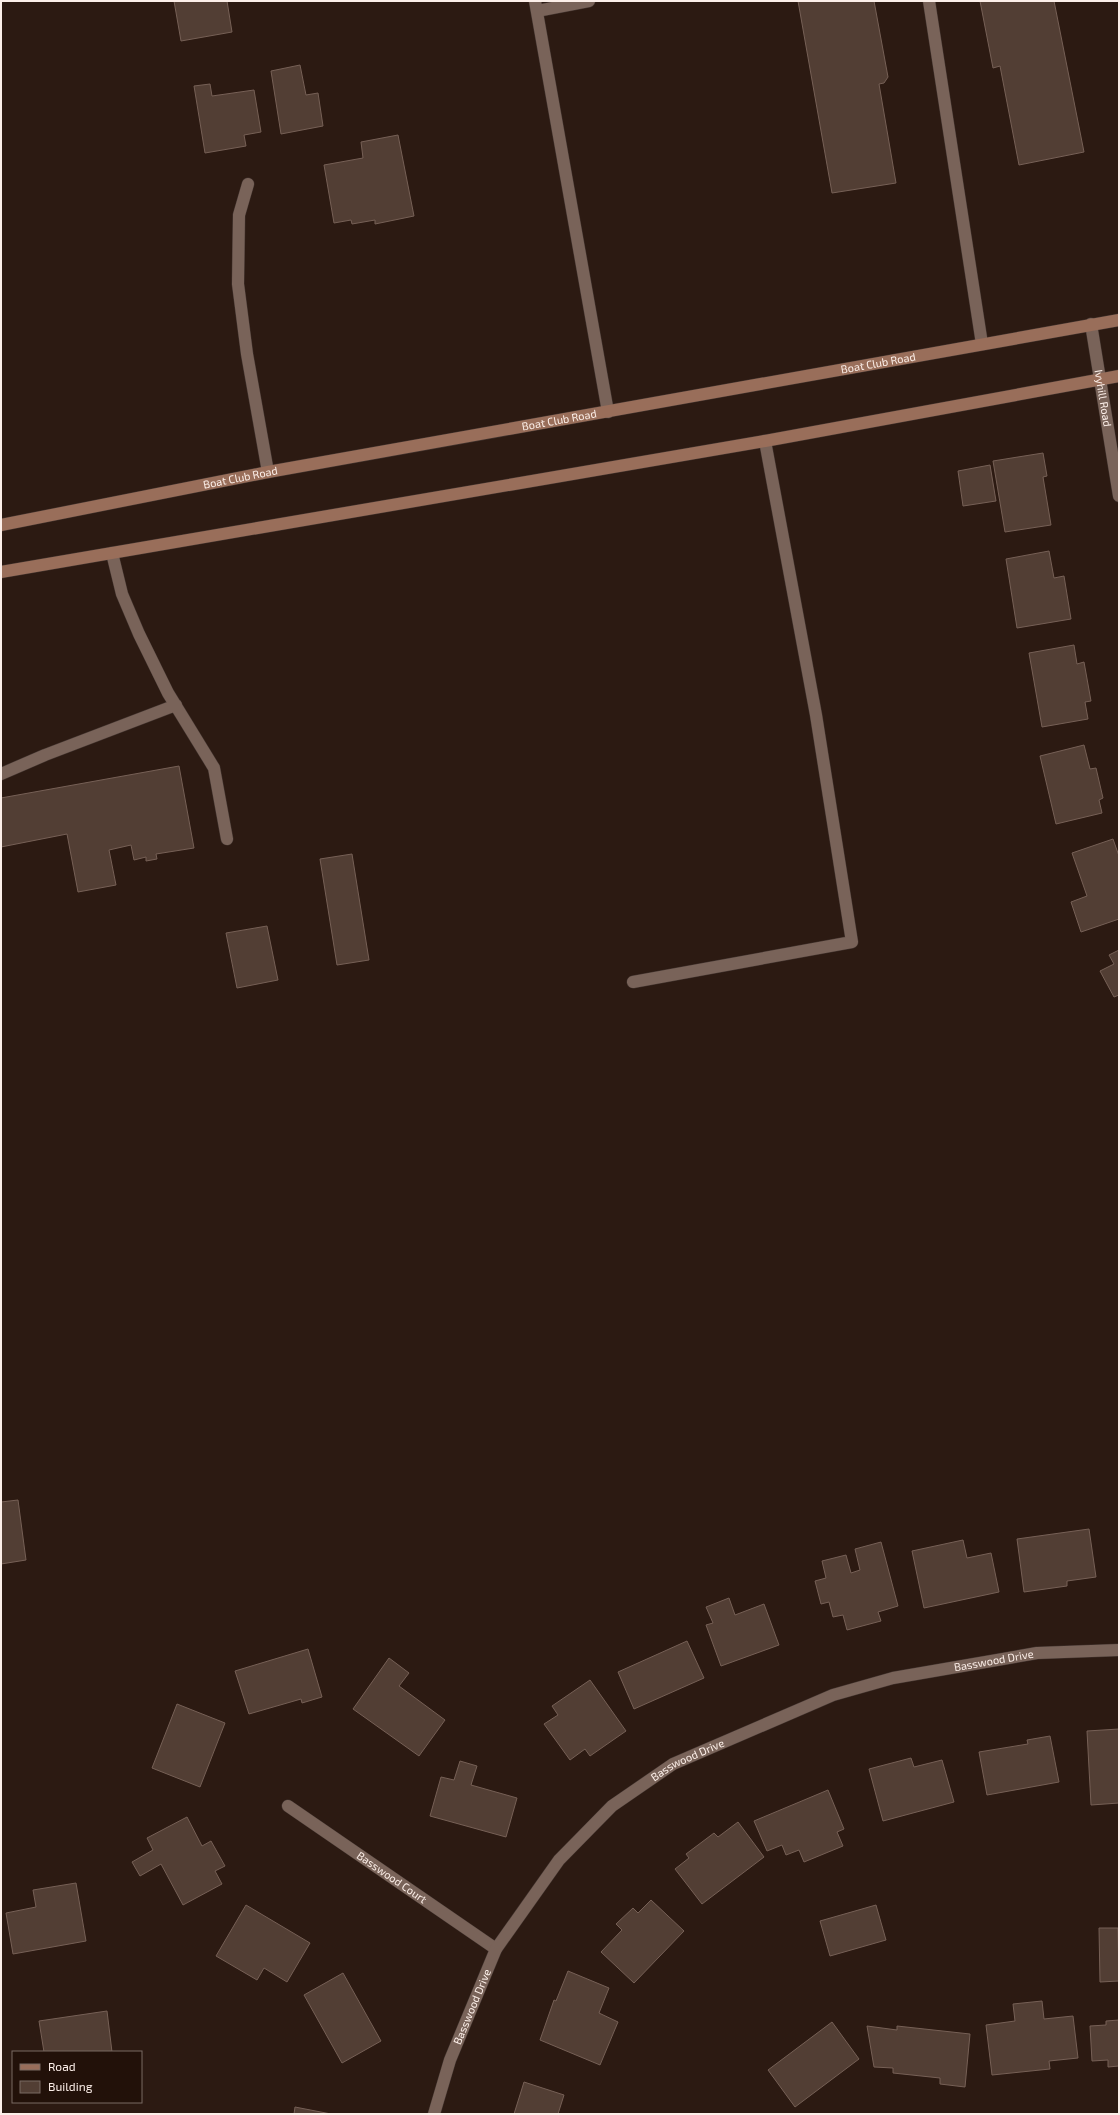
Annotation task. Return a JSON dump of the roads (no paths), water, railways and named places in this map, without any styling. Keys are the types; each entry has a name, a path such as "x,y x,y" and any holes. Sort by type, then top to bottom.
{"main road":[{"name":"Boat Club Road","path":"1,525 268,472 1119,320"},
{"path":"1,572 765,441 1119,376"}],"street":[{"path":"589,1 536,6 608,412"},
{"path":"929,1 982,344"},
{"path":"248,184 239,215 238,284 247,354 268,472"},
{"name":"Ivyhill Road","path":"1091,324 1119,496"},
{"path":"633,982 852,942 816,715 765,441"},
{"path":"112,553 122,594 140,634 176,706 214,768 227,839"},
{"path":"1,774 45,754 176,706"},
{"name":"Basswood Drive","path":"434,2114 450,2060 496,1949 559,1860 612,1806 673,1764 833,1695 893,1678 1037,1653 1119,1650"},
{"name":"Basswood Court","path":"288,1806 496,1949"}]}
